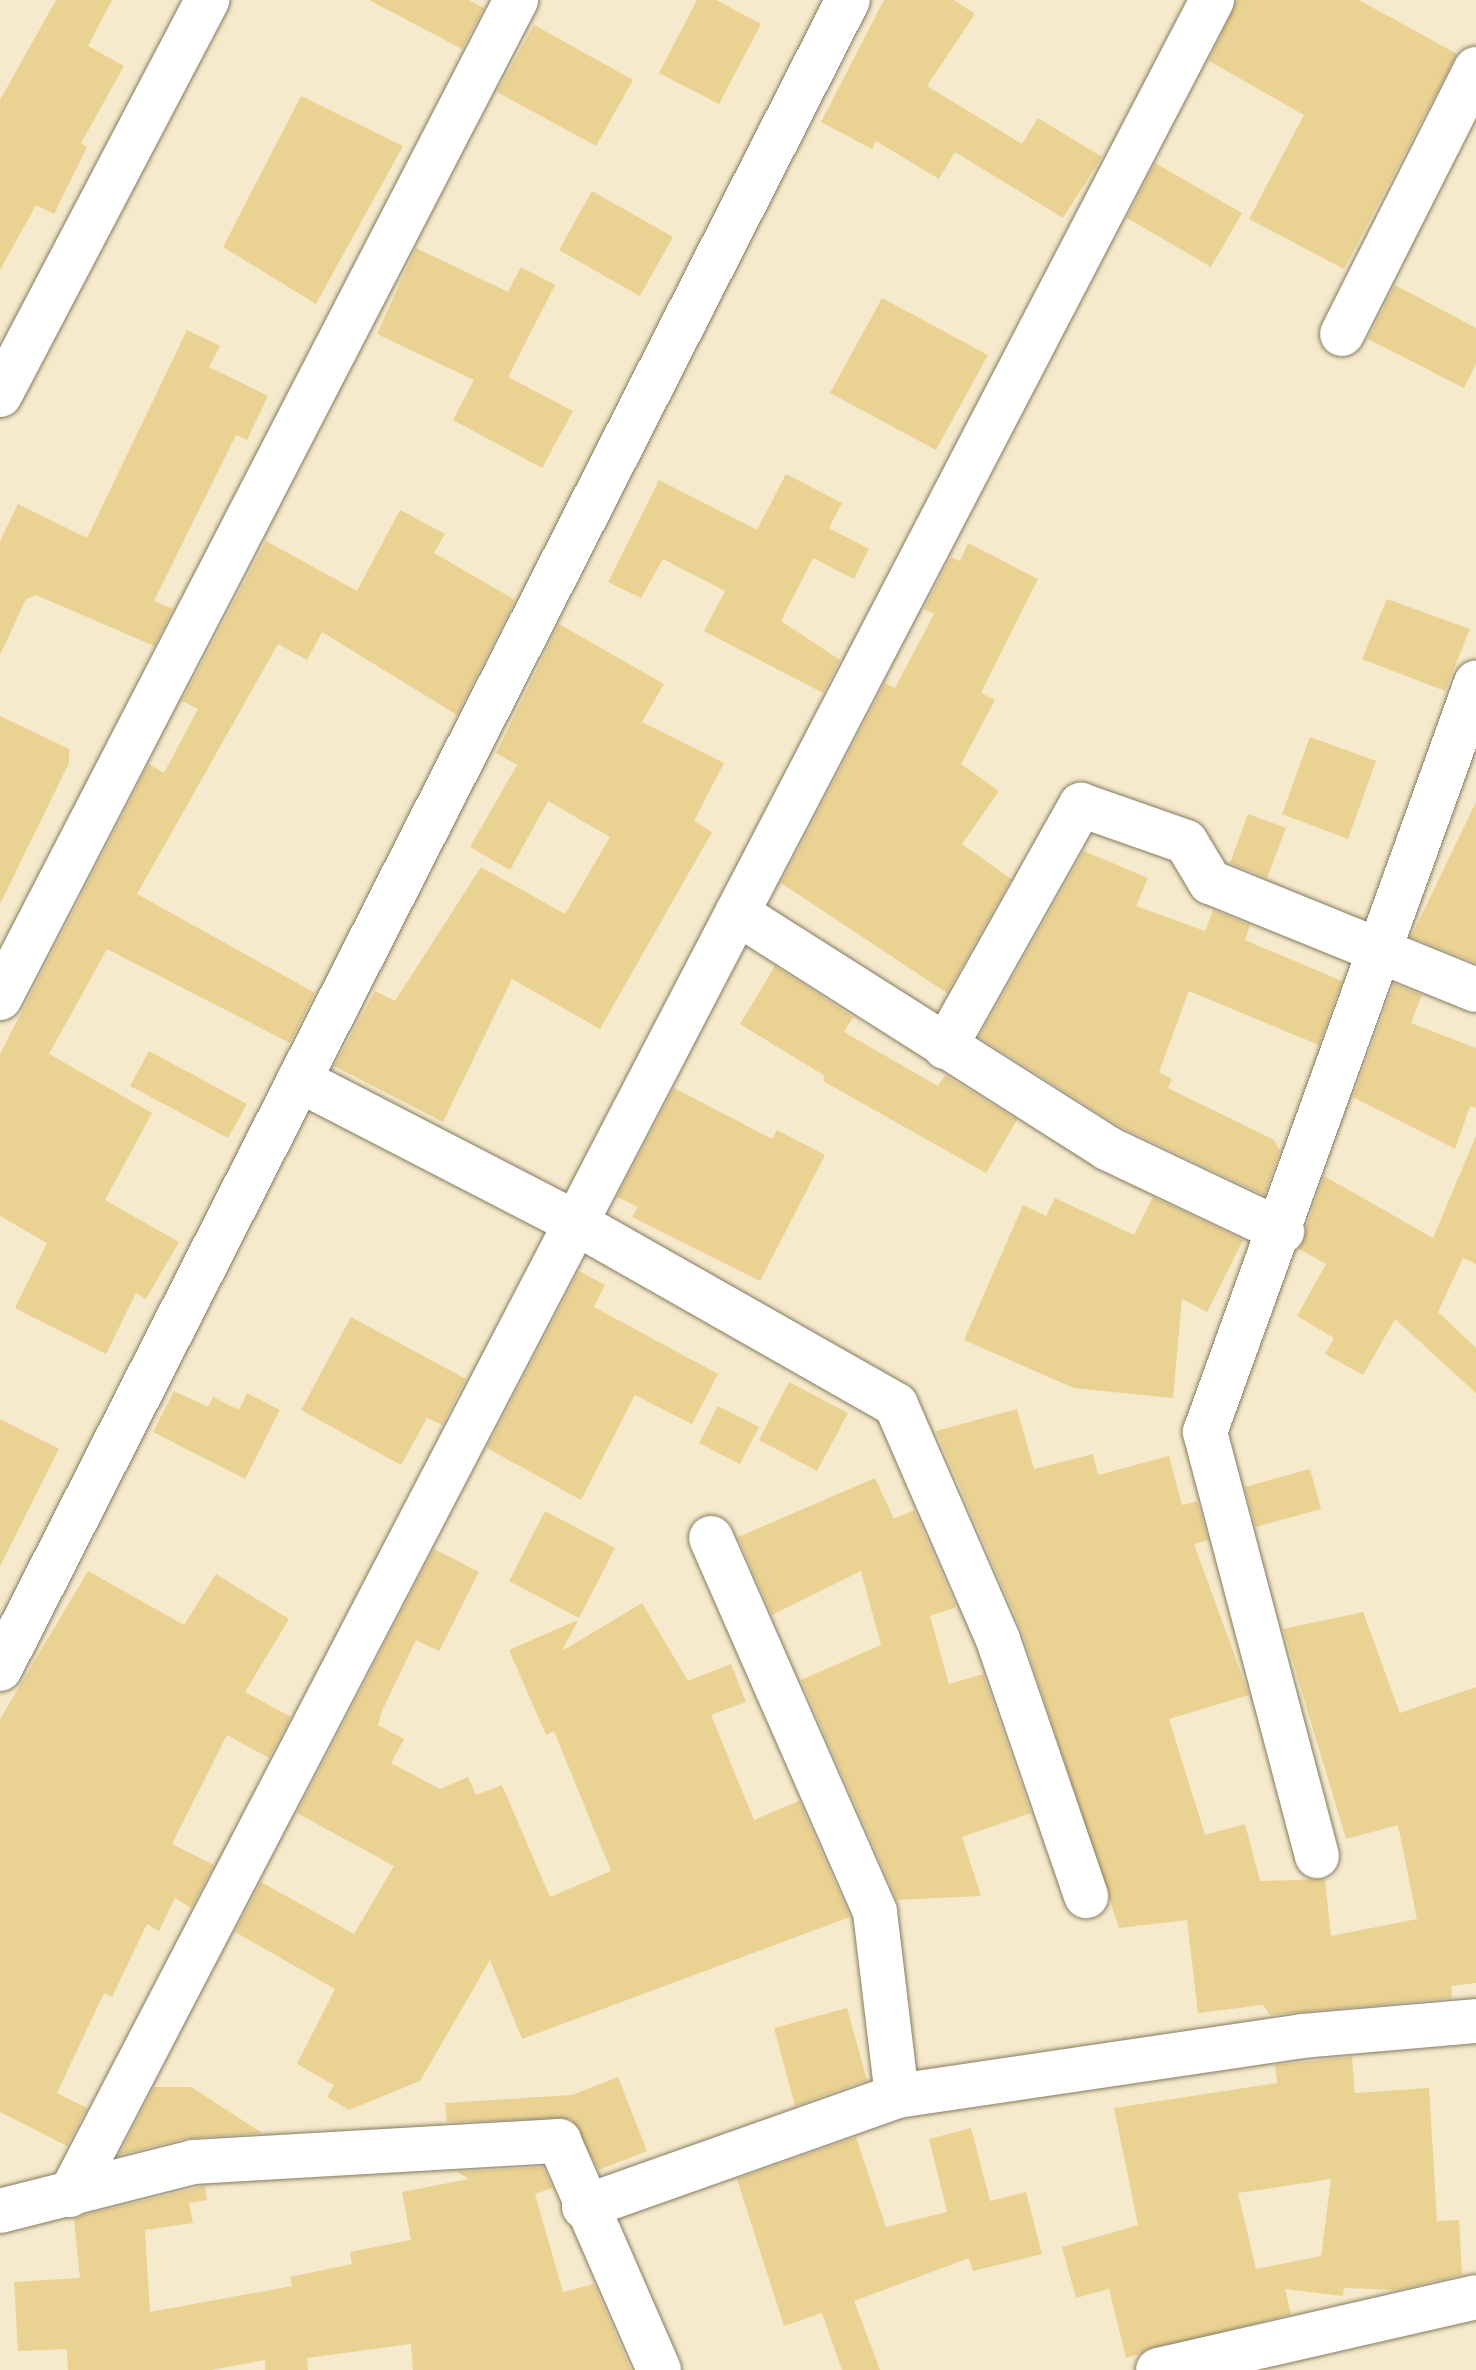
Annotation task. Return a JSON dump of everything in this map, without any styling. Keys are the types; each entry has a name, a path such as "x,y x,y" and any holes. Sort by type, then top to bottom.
{"street":[{"path":"0,395 207,0"},
{"path":"0,998 516,0"},
{"path":"0,1669 848,0"},
{"path":"70,2195 1212,0"},
{"path":"1342,334 1476,69"},
{"path":"1317,1856 1205,1432 1282,1231 1375,947 1476,683"},
{"path":"945,1047 1081,805 1186,842 1210,882 1476,990"},
{"path":"737,913 1107,1148 1282,1231"},
{"path":"299,1080 576,1223 896,1405 998,1640 1086,1896"},
{"path":"711,1538 875,1912 897,2096"},
{"path":"584,2207 897,2096 1287,2037 1476,2021"},
{"path":"0,2211 193,2162 559,2141 584,2207 659,2370"},
{"path":"1158,2370 1476,2297"}],"building":[{"path":"56,0 112,0 88,46 124,66 81,143 87,147 54,214 36,205 0,270 0,100"},
{"path":"369,0 469,0 484,8 462,49"},
{"path":"697,0 716,0 761,24 719,104 659,73"},
{"path":"884,0 954,0 975,14 927,86 1022,144 1038,118 1102,157 1063,218 955,152 939,179 876,141 872,149 821,122"},
{"path":"1237,0 1359,0 1457,54 1344,269 1249,219 1304,115 1209,61"},
{"path":"534,25 633,80 596,146 497,92"},
{"path":"301,96 403,146 316,304 223,247"},
{"path":"1155,163 1242,213 1211,267 1127,218"},
{"path":"592,191 673,237 640,296 559,250"},
{"path":"416,248 508,292 521,267 555,285 508,377 573,411 542,468 453,420 474,380 377,334"},
{"path":"1395,285 1476,328 1476,364 1464,388 1368,339"},
{"path":"882,298 988,355 936,450 830,393"},
{"path":"187,330 220,346 209,367 268,396 247,440 236,435 154,601 173,609 154,646 36,595 26,599 0,655 0,541 18,504 87,538"},
{"path":"786,474 842,503 829,528 869,549 854,579 813,558 781,621 840,660 823,693 704,631 725,591 663,559 641,598 608,582 659,480 757,530"},
{"path":"400,510 445,534 434,553 515,600 457,715 322,632 307,660 278,644 137,894 315,993 290,1043 107,949 49,1054 152,1113 105,1200 179,1242 146,1299 136,1293 106,1354 15,1308 47,1243 0,1216 0,1054 149,764 164,773 198,709 182,701 266,541 357,591"},
{"path":"968,543 1038,579 981,693 995,700 961,764 999,791 962,844 1011,879 947,993 781,883 885,683 895,688 934,614 924,609 951,557 960,561"},
{"path":"1387,599 1470,629 1445,691 1362,659"},
{"path":"559,624 664,684 642,722 724,763 694,821 712,832 600,1029 512,979 443,1122 334,1066 375,991 395,1001 481,867 565,914 610,837 548,801 510,870 470,847 517,765 496,753"},
{"path":"0,716 69,749 69,763 0,904"},
{"path":"1310,737 1376,761 1348,839 1282,814"},
{"path":"1476,802 1476,963 1411,937"},
{"path":"1248,814 1286,828 1267,878 1230,863"},
{"path":"1084,851 1148,878 1136,906 1205,931 1213,910 1250,925 1245,940 1342,981 1319,1045 1189,991 1159,1072 1172,1079 1168,1088 1274,1140 1280,1151 1264,1195 1119,1126 979,1037"},
{"path":"775,966 853,1017 844,1032 938,1086 945,1075 1017,1120 986,1173 823,1081 825,1076 740,1024"},
{"path":"1394,984 1422,995 1411,1023 1476,1048 1476,1108 1470,1106 1455,1149 1353,1097"},
{"path":"149,1051 247,1104 228,1138 130,1086"},
{"path":"674,1088 772,1139 777,1130 825,1155 760,1281 632,1217 638,1207 617,1197"},
{"path":"1476,1136 1476,1264 1463,1258 1438,1312 1476,1348 1476,1393 1395,1319 1363,1375 1325,1354 1334,1338 1297,1316 1326,1264 1299,1249 1324,1176 1433,1238"},
{"path":"1153,1197 1243,1240 1207,1312 1182,1299 1173,1398 1074,1388 964,1340 1023,1205 1046,1216 1055,1198 1134,1235"},
{"path":"579,1271 605,1285 594,1307 718,1374 692,1424 635,1395 581,1500 487,1448"},
{"path":"351,1317 466,1379 442,1425 427,1418 401,1465 301,1410"},
{"path":"789,1382 848,1413 817,1471 759,1440"},
{"path":"174,1391 208,1407 213,1397 239,1410 247,1393 280,1410 245,1479 153,1432"},
{"path":"718,1406 759,1427 740,1464 699,1443"},
{"path":"1017,1409 1034,1469 1093,1454 1098,1475 1169,1456 1182,1505 1197,1501 1208,1540 1194,1544 1249,1695 1169,1719 1205,1835 1245,1824 1260,1881 1325,1879 1331,1936 1417,1919 1398,1825 1346,1839 1283,1629 1363,1612 1400,1713 1476,1687 1476,1983 1451,1986 1452,1998 1270,2015 1263,2005 1198,2013 1187,1920 1119,1928 1022,1632 936,1431"},
{"path":"0,1419 59,1449 0,1566"},
{"path":"1310,1469 1321,1509 1256,1527 1245,1487"},
{"path":"875,1478 894,1519 914,1510 956,1607 930,1616 949,1684 983,1674 1031,1813 962,1837 981,1896 897,1900 801,1680 881,1645 861,1571 772,1615 738,1537"},
{"path":"545,1511 615,1548 579,1618 509,1581"},
{"path":"434,1549 479,1572 439,1651 416,1640 382,1711 378,1725 404,1739 391,1763 440,1789 468,1777 476,1795 502,1785 550,1897 611,1871 554,1731 546,1735 509,1650 578,1620 562,1651 642,1603 688,1681 731,1664 746,1702 711,1715 754,1820 799,1801 850,1917 522,2039 490,1960 420,2081 349,2110 327,2097 334,2085 297,2064 335,1989 235,1932 261,1882 354,1934 394,1866 297,1813"},
{"path":"88,1571 184,1625 216,1574 289,1619 245,1692 291,1717 269,1758 227,1735 172,1844 214,1865 191,1908 175,1898 159,1931 147,1924 112,1997 104,1993 57,2093 87,2108 67,2146 0,2112 0,1719"},
{"path":"847,2008 867,2080 795,2106 774,2028"},
{"path":"1352,2057 1355,2093 1429,2088 1437,2221 1459,2220 1462,2275 1396,2290 1344,2288 1343,2296 1285,2289 1291,2314 1126,2358 1109,2289 1076,2298 1062,2247 1138,2225 1114,2108 1277,2083 1275,2065","holes":["1331,2179 1321,2256 1256,2269 1238,2193"]},
{"path":"618,2077 647,2151 599,2170 571,2119 447,2122 445,2103 572,2095"},
{"path":"154,2087 191,2087 262,2133 187,2138 119,2155"},
{"path":"971,2128 990,2201 1026,2192 1042,2254 973,2271 969,2258 854,2301 880,2370 842,2370 822,2313 784,2326 737,2179 856,2137 886,2227 947,2212 929,2139"},
{"path":"543,2167 552,2188 535,2194 563,2292 594,2284 631,2370 413,2370 411,2344 307,2358 308,2370 265,2370 265,2360 210,2370 68,2370 67,2349 18,2351 14,2282 80,2278 74,2219 84,2215 205,2186 207,2200 189,2203 193,2223 145,2230 150,2312 292,2286 290,2277 352,2264 350,2252 411,2240 402,2192 469,2179 457,2172"}]}
